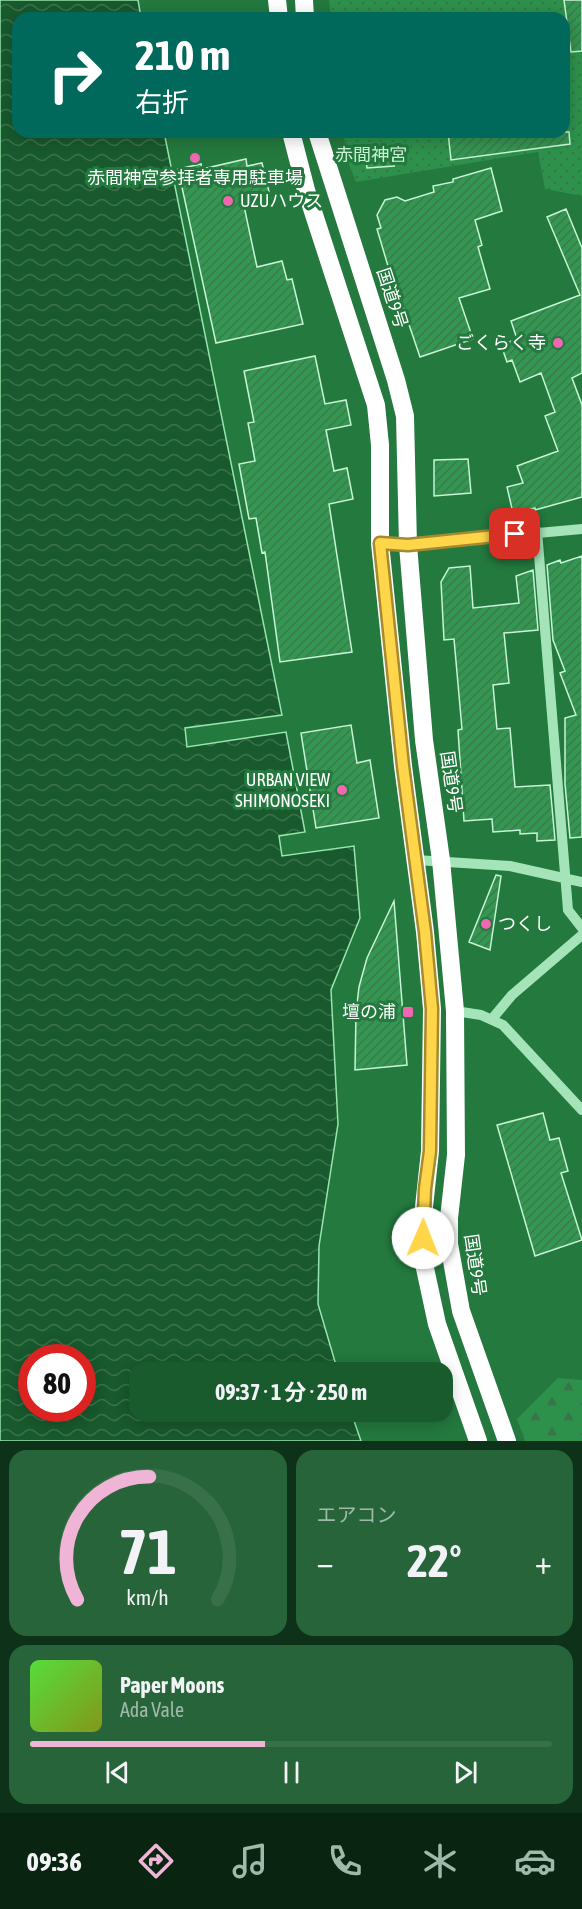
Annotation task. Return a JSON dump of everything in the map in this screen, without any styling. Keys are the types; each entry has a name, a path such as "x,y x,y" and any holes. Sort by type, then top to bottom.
{"highway":[{"path":"293,138 306,190 376,405 380,445 380,543 403,766 432,1009 430,1151 423,1207 423,1259 437,1324 478,1441"},
{"name":"国道9号","path":"319,138 396,380 405,416 408,545 424,740 441,860 454,1011 456,1155 449,1218 449,1244 461,1311 507,1441"}],"street":[{"path":"380,543 408,545 537,531 582,529"},
{"path":"537,531 568,910 582,928"},
{"path":"416,860 510,866 582,882"},
{"path":"492,1019 512,995 582,935"},
{"path":"454,1011 492,1019 508,1030 537,1065 582,1110"}],"green space":[{"name":"赤間神宮","path":"329,0 582,0 582,196 545,189 538,152 356,182 347,160 344,138 570,138 570,12 330,12"},
{"path":"558,1378 582,1380 582,1441 525,1441 517,1419"}],"water":[{"path":"0,0 138,0 140,12 12,12 12,138 165,138 282,715 185,728 187,747 286,732 305,832 279,836 282,856 354,846 360,918 331,990 338,1124 319,1246 318,1304 335,1362 129,1362 129,1422 354,1422 361,1441 0,1441"}],"building":[{"path":"564,0 582,0 582,51 571,52 570,12 566,12"},
{"path":"449,138 570,138 570,144 451,160"},
{"path":"392,149 394,166 367,168 365,152"},
{"path":"246,159 247,166 262,163 271,200 244,206 257,267 282,261 287,280 292,279 303,324 216,343 178,169 201,164 202,169"},
{"path":"491,168 502,211 475,220 482,245 478,247 490,289 459,298 473,339 420,357 398,292 396,293 377,229 381,228 377,215 385,200 397,197 405,201 434,192 433,186 453,182 453,179"},
{"path":"566,209 582,248 582,373 572,378 582,405 582,497 535,510 535,508 513,513 507,487 523,483 517,466 558,451 545,416 555,412 541,373 520,382 512,360 507,362 501,345 517,339 511,321 580,295 547,217"},
{"path":"315,356 325,404 346,400 351,425 326,430 334,471 347,468 353,499 329,504 352,652 280,662 265,552 262,553 256,518 249,519 239,464 255,461 248,423 254,422 244,371"},
{"path":"468,459 471,493 434,496 434,460"},
{"path":"582,556 582,837 570,838 565,784 565,718 576,715 560,673 565,671 553,640 547,565"},
{"path":"470,566 473,608 519,603 516,576 533,570 538,630 504,633 509,683 493,685 497,729 510,728 515,787 550,785 555,840 537,841 537,833 520,834 520,830 493,832 492,819 464,821 458,730 462,729 454,639 444,640 441,582 449,568"},
{"name":"URBAN VIEW SHIMONOSEKI","path":"351,725 357,763 370,760 379,818 316,828 301,733"},
{"path":"496,875 501,876 490,950 469,942"},
{"path":"394,901 407,1065 355,1070 359,987 367,958"},
{"path":"543,1113 550,1140 559,1138 568,1171 561,1173 582,1240 535,1256 497,1125"}],"place":[{"name":"赤間神宮参拝者専用駐車場","path":"195,158"},
{"name":"UZUハウス","path":"228,201"},
{"name":"ごくらく寺","path":"558,343"},
{"name":"URBAN VIEW SHIMONOSEKI","path":"342,790"},
{"name":"つくし","path":"486,924"},
{"name":"壇の浦","path":"408,1012"}],"route":[{"path":"423,1238 425,1189 430,1151 432,1009 425,932 403,766 380,543 408,545 515,534"}]}
